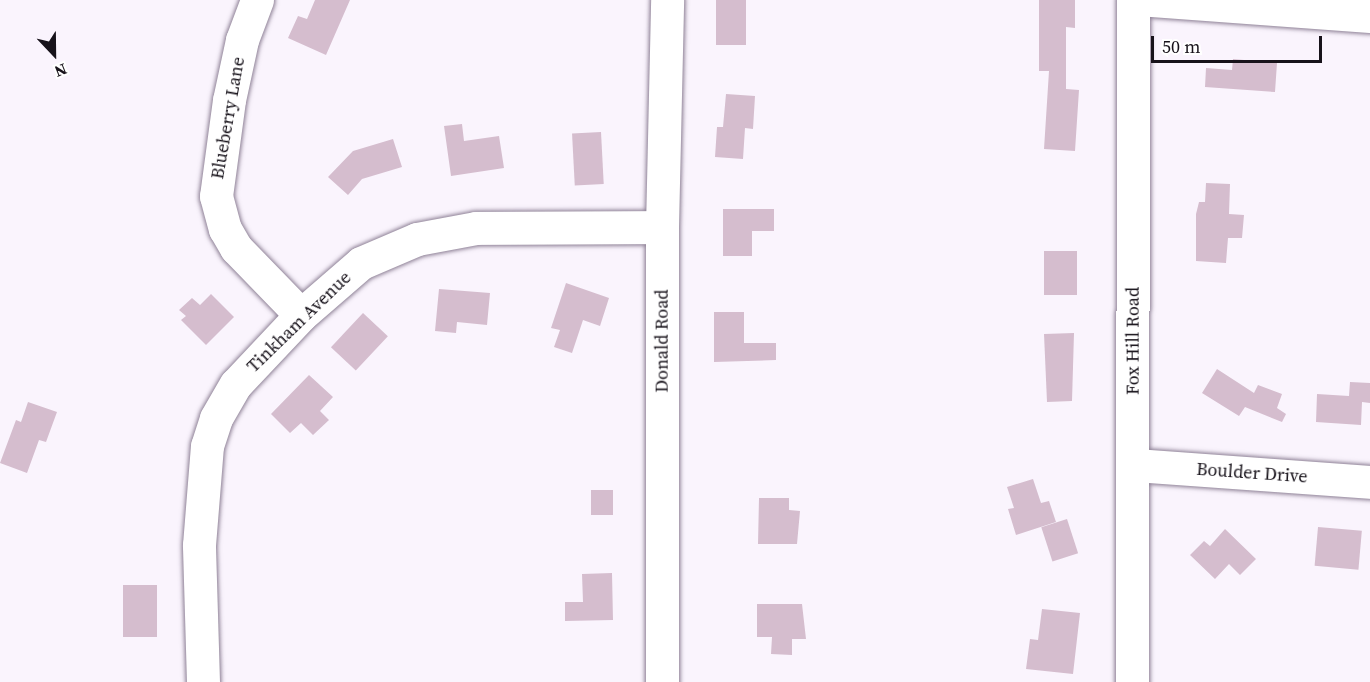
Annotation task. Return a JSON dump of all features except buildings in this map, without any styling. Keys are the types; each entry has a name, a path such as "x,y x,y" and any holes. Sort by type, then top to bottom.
{"street":[{"name":"Blueberry Lane","path":"256,0 242,40 229,100 216,196 225,229 236,248 301,315"},
{"name":"Donald Road","path":"662,682 662,227 667,0"},
{"name":"Fox Hill Road","path":"1132,0 1134,465 1132,682"},
{"path":"1151,0 1370,16"},
{"name":"Tinkham Avenue","path":"203,682 199,544 207,446 216,418 236,384 301,315 361,263 417,239 476,228 662,227"},
{"name":"Boulder Drive","path":"1134,465 1370,482"}]}
